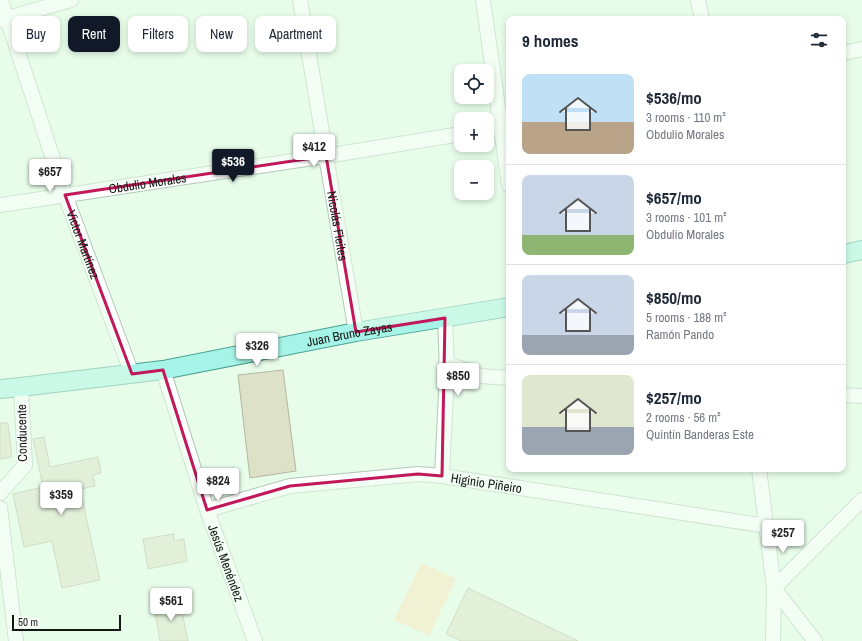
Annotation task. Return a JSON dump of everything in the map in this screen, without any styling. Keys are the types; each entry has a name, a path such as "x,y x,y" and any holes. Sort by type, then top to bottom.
{"main road":[{"path":"846,253 862,250"},
{"name":"Juan Bruno Zayas","path":"0,389 21,388 163,370 356,332 506,308"}],"street":[{"name":"Victor Martínez","path":"1,0 3,19 65,195 132,374"},
{"path":"3,19 71,0"},
{"name":"Nicolás Fleites","path":"300,0 356,332"},
{"path":"483,0 499,127 506,168"},
{"path":"698,0 701,16"},
{"path":"846,52 862,49"},
{"name":"Obdulio Morales","path":"0,205 454,135"},
{"path":"442,476 446,363 445,318"},
{"path":"446,363 481,376 506,378"},
{"name":"Jesús Menéndez","path":"163,370 207,510 255,641"},
{"name":"Conducente","path":"0,493 25,465 21,388"},
{"path":"846,395 862,396"},
{"path":"759,472 774,588 773,641"},
{"name":"Higinio Piñeiro","path":"207,510 290,486 418,474 442,476 766,526"},
{"path":"774,588 862,500"},
{"path":"0,508 16,641"},
{"path":"774,588 815,641"}],"highlighted area":[{"path":"326,156 356,332 445,318 442,476 418,474 290,486 207,510 163,370 132,374 65,195"}],"shaded area":[{"path":"421,563 456,579 429,636 394,620"}],"building":[{"path":"283,370 296,471 250,478 238,375"},
{"path":"0,423 8,423 12,457 0,459"},
{"path":"44,437 50,467 98,457 101,473 93,475 95,486 80,489 100,580 62,588 52,541 24,547 13,494 43,487 33,439"},
{"path":"174,534 174,541 184,539 187,561 148,569 143,539"},
{"path":"468,588 578,641 461,641 446,634"},
{"path":"180,602 188,641 160,641 154,605"}]}
